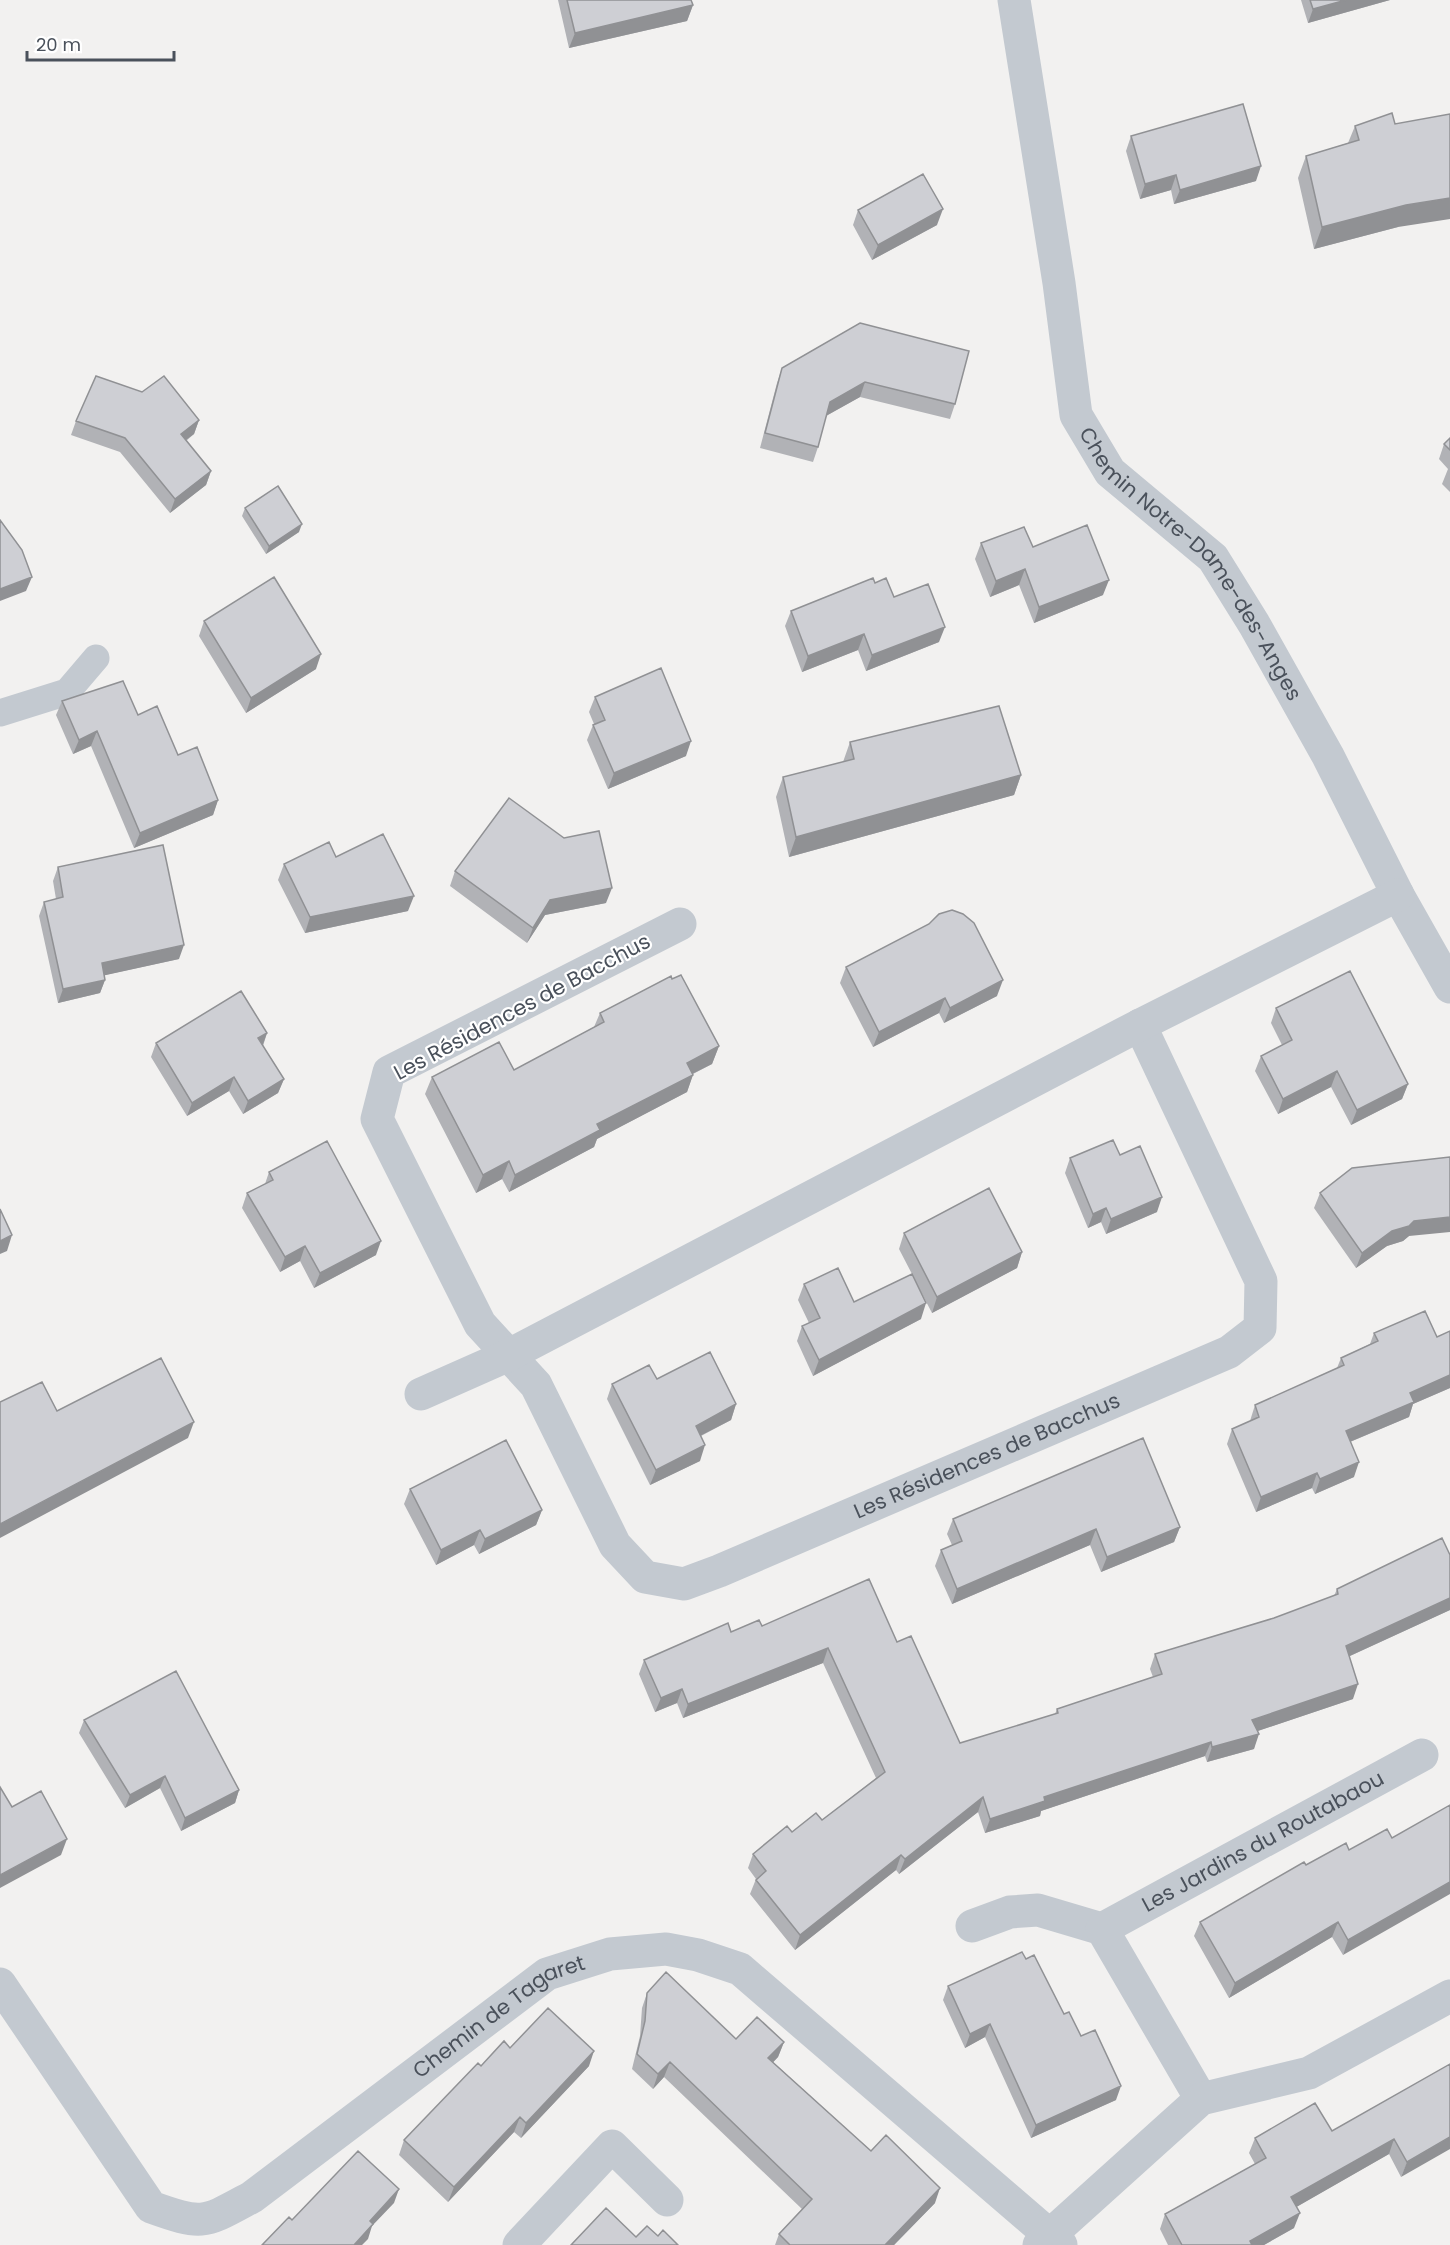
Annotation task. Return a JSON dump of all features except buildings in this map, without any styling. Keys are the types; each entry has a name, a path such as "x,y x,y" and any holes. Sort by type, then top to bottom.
{"street":[{"name":"Chemin Notre-Dame-des-Anges","path":"1014,0 1059,283 1076,415 1110,472 1213,558 1254,624 1322,746 1398,895 1450,987"},
{"path":"421,1394 509,1355 1140,1025 1398,895"},
{"name":"Les Résidences de Bacchus","path":"680,924 389,1072 377,1119 480,1324 536,1385 615,1545 645,1577 684,1584 719,1571 1229,1352 1260,1328 1261,1281 1140,1025"},
{"name":"Les Jardins du Routabaou","path":"1102,1929 1422,1755"},
{"path":"972,1926 1010,1912 1038,1910 1102,1929 1202,2099"},
{"name":"Chemin de Tagaret","path":"0,1984 151,2207 181,2218 208,2221 252,2197 547,1974 610,1954 666,1949 698,1955 740,1969 1050,2242"},
{"path":"1050,2242 1202,2099 1309,2073 1450,1996"},
{"path":"519,2245 612,2146 667,2200"}],"lane":[{"path":"0,713 67,692 96,658"}]}
